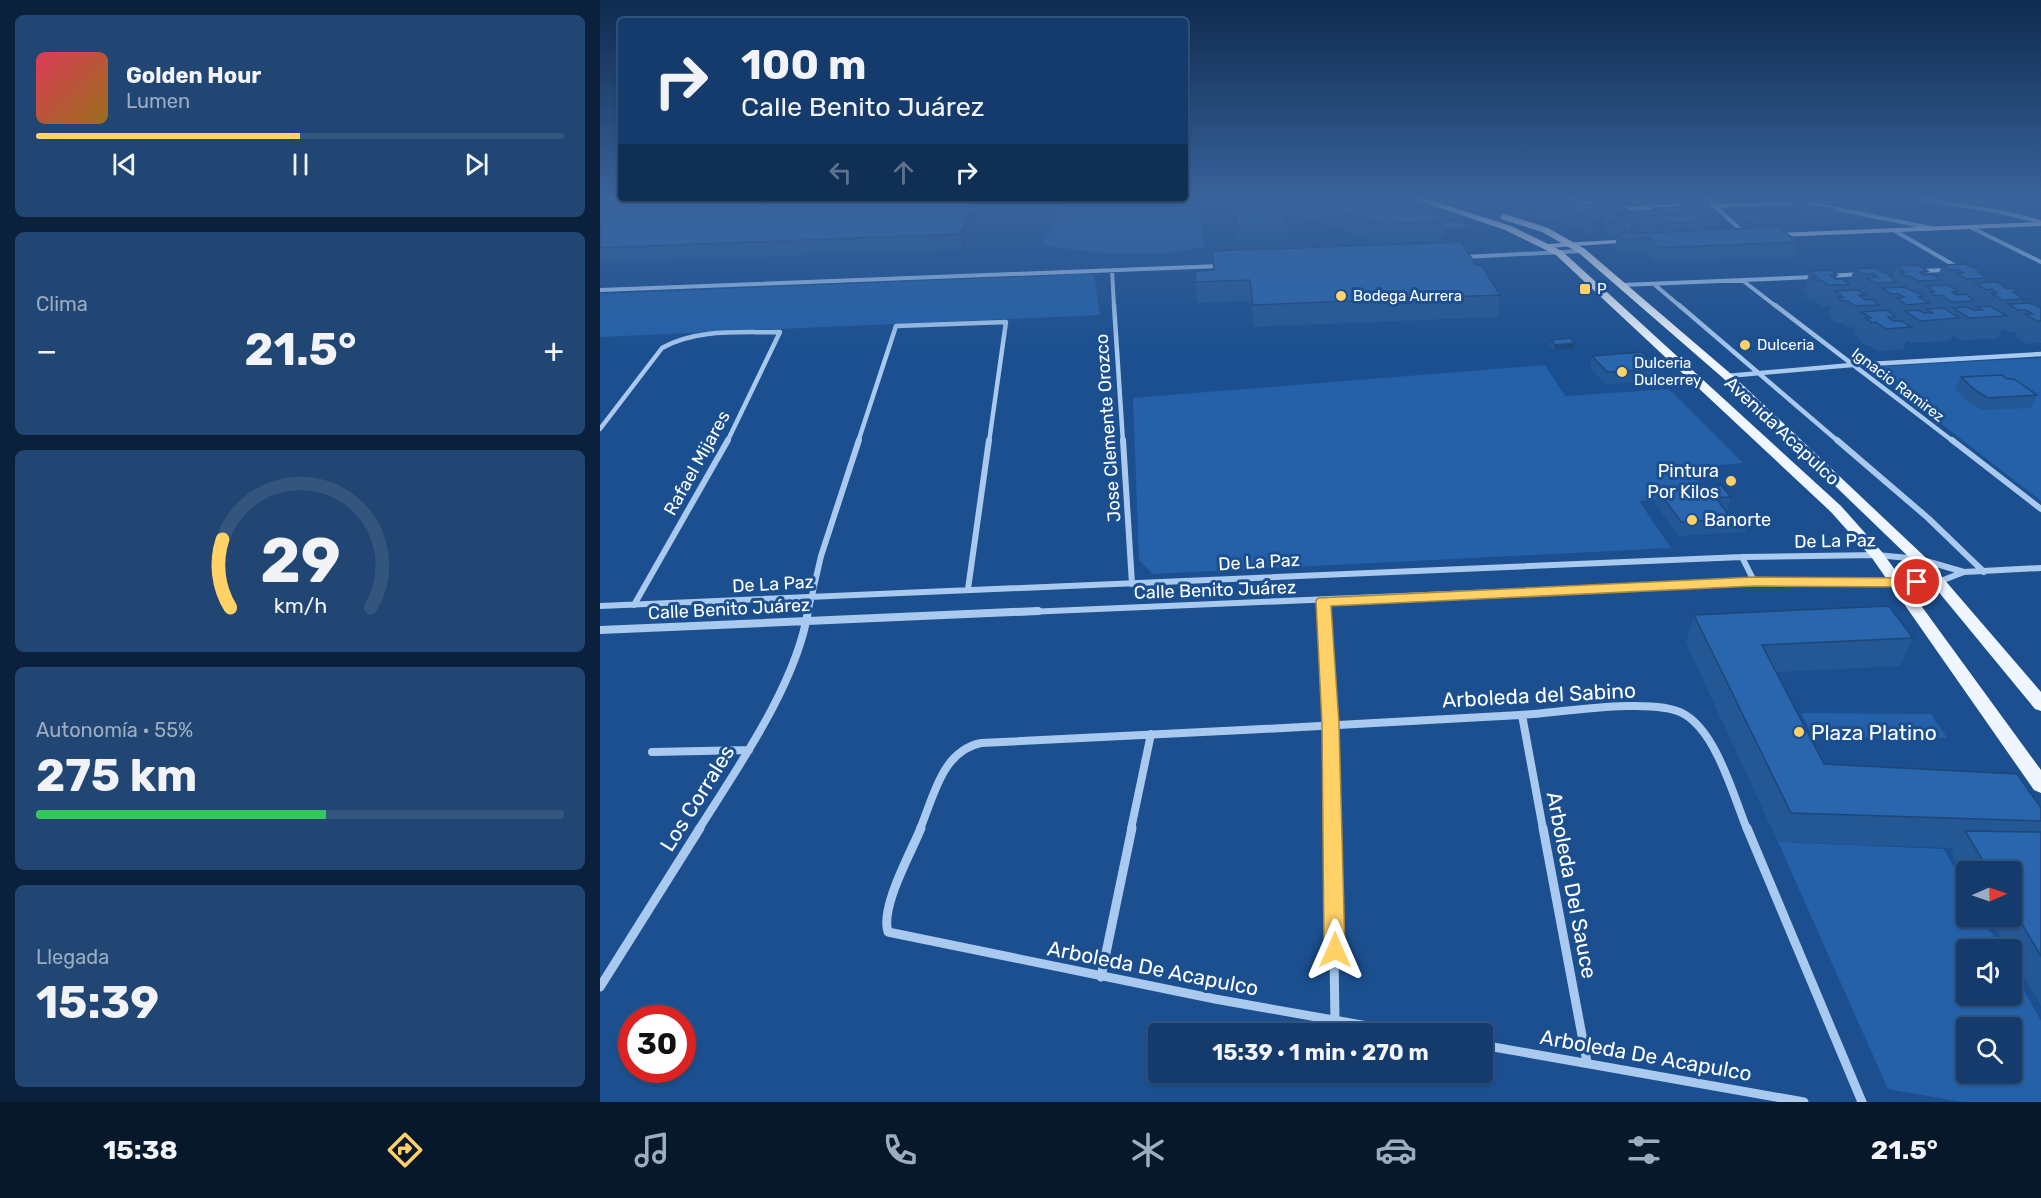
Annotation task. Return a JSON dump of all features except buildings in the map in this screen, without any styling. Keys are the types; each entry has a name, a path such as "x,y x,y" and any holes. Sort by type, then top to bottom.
{"main road":[{"name":"Avenida Acapulco","path":"1555,250 1785,459 1836,509 1877,555 2041,785"},
{"name":"Avenida Acapulco","path":"1580,250 1727,376 1919,558 2035,689 2041,704"}],"street":[{"path":"1453,257 1559,253 1568,250"},
{"path":"1915,272 1962,269 1929,250"},
{"path":"2018,250 2041,262"},
{"path":"600,290 1227,265"},
{"name":"Jose Clemente Orozco","path":"1112,270 1132,584"},
{"path":"1623,285 1869,274"},
{"name":"Ignacio Ramirez","path":"1742,280 2041,509"},
{"path":"1655,285 1928,518 1984,572"},
{"name":"Los Corrales","path":"600,987 749,750 791,669 804,637 810,597 821,556 896,326 1006,322 968,589"},
{"name":"Rafael Mijares","path":"600,429 662,348 670,341 694,336 780,332 732,434 634,605"},
{"path":"1727,376 1852,365 2041,354"},
{"name":"De La Paz","path":"600,606 1742,557 1877,555 1919,558 1964,572"},
{"path":"1742,557 1754,581"},
{"path":"1964,572 2041,568"},
{"name":"Calle Benito Juárez","path":"600,630 1754,581 1938,582 1964,572"},
{"path":"1323,601 1331,724 1335,1020"},
{"name":"Arboleda del Sabino","path":"888,932 885,923 892,896 948,763 954,753 966,746 981,743 1522,715 1639,706 1663,707 1682,713 1700,726 1712,745 1862,1102"},
{"name":"Arboleda Del Sauce","path":"1522,715 1587,1062"},
{"path":"1101,977 1151,734"},
{"path":"652,752 749,750"},
{"name":"Arboleda De Acapulco","path":"888,932 1101,977 1352,1023"},
{"name":"Arboleda De Acapulco","path":"1493,1047 1804,1102"}],"shaded area":[{"path":"1082,250 1184,250 1163,254 1108,254"},
{"path":"1089,274 1094,276 1100,315 600,337 600,294"},
{"path":"2041,358 2041,501 1868,367"},
{"path":"1545,365 1565,396 1669,389 1743,463 1687,468 1708,494 1639,501 1671,548 1153,574 1139,560 1133,398"},
{"path":"1801,713 1931,714 1947,738 1814,737"},
{"path":"1778,842 1944,849 1956,871 1956,927 1988,927 1995,939 1956,939 1956,1005 2022,1005 2022,987 2041,1021 2041,1102 1962,1102 1888,1089"}],"place":[{"name":"P","path":"1585,289"},
{"name":"Bodega Aurrera","path":"1341,296"},
{"name":"Dulceria","path":"1745,345"},
{"name":"Dulceria Dulcerrey","path":"1622,372"},
{"name":"Pintura Por Kilos","path":"1731,481"},
{"name":"Banorte","path":"1692,520"},
{"name":"Plaza Platino","path":"1799,732"}],"route":[{"path":"1335,950 1331,724 1323,601 1754,581 1917,582"}]}
